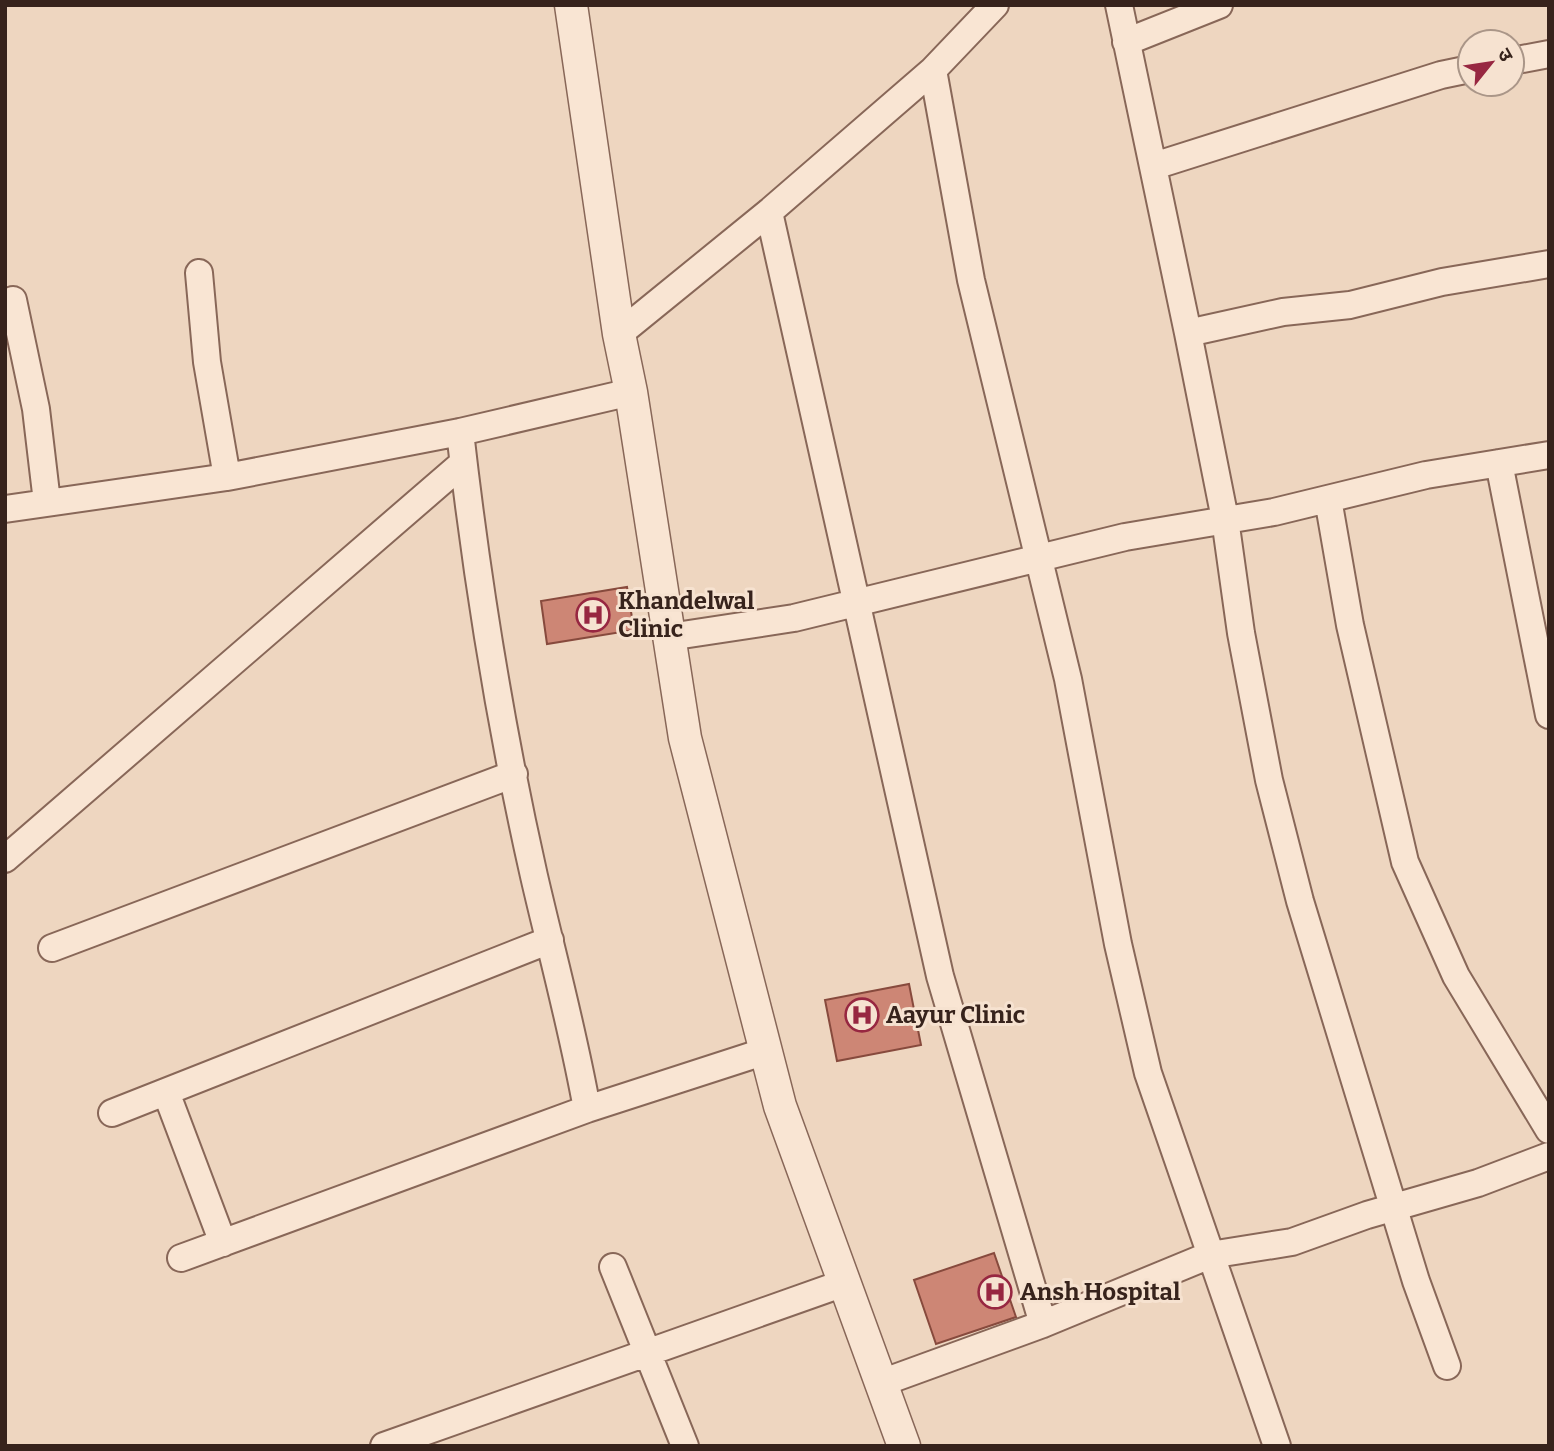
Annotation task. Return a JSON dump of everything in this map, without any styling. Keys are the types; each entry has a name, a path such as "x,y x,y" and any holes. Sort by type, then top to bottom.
{"street":[{"path":"619,334 769,212 933,70 996,5"},
{"path":"1119,5 1225,519 1241,633 1269,780 1300,901 1416,1281 1447,1366"},
{"path":"1126,42 1219,5"},
{"path":"576,6 619,334 631,392 685,738 780,1107 904,1446"},
{"path":"1526,58 1549,54"},
{"path":"933,70 971,280 1068,679 1118,944 1148,1073 1277,1446"},
{"path":"1154,166 1456,72"},
{"path":"769,212 940,976 1043,1324"},
{"path":"1188,333 1283,312 1350,305 1442,282 1549,264"},
{"path":"199,273 207,362 227,477"},
{"path":"13,300 36,409 47,502"},
{"path":"5,509 227,477 460,432 631,392"},
{"path":"460,432 475,561 514,775 571,1023 587,1109"},
{"path":"669,637 794,618 1125,537 1274,512 1426,475 1549,455"},
{"path":"5,859 463,463"},
{"path":"1499,463 1544,668 1549,715"},
{"path":"1328,499 1350,625 1405,862 1456,976 1549,1130"},
{"path":"52,948 514,775"},
{"path":"112,1113 550,940"},
{"path":"181,1258 587,1109 766,1051"},
{"path":"166,1092 223,1243"},
{"path":"881,1383 1043,1324 1210,1255 1292,1242 1395,1207 1478,1183 1549,1156"},
{"path":"613,1267 685,1446"},
{"path":"384,1446 844,1283"}],"building":[{"path":"627,587 634,630 547,644 541,601"},
{"path":"909,984 921,1045 837,1061 825,1000"},
{"path":"994,1253 1016,1317 936,1344 914,1280"}],"place":[{"name":"Khandelwal Clinic","path":"593,615"},
{"name":"Aayur Clinic","path":"862,1015"},
{"name":"Ansh Hospital","path":"995,1292"}]}
